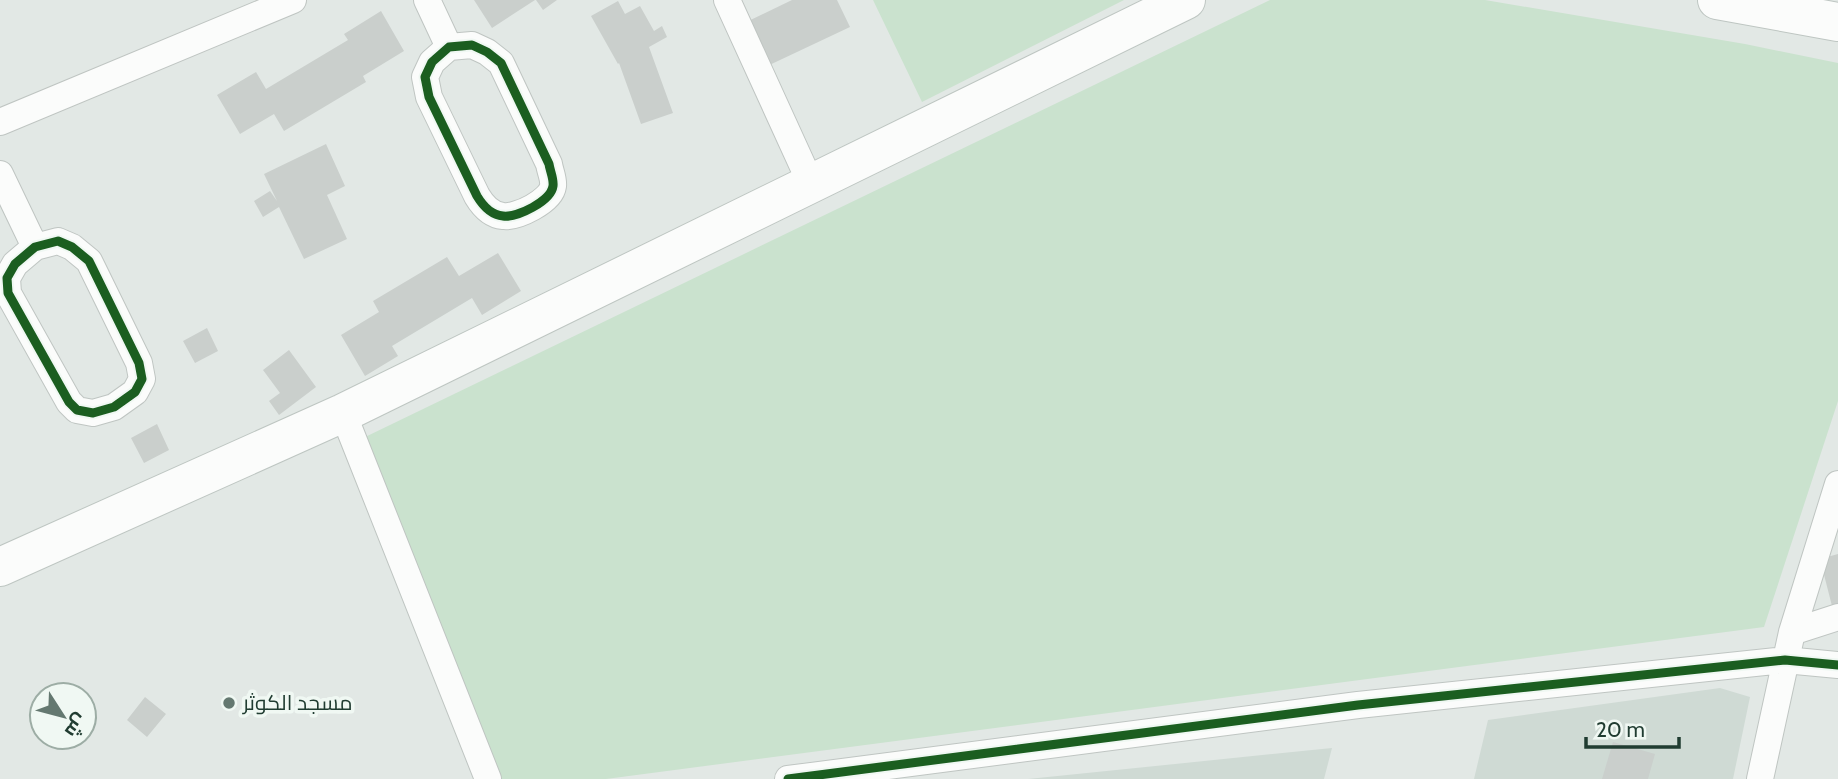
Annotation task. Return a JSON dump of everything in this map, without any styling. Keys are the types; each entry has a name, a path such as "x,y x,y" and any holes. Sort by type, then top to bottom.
{"main road":[{"path":"0,568 343,413 1186,0"},
{"path":"1717,0 1838,22"}],"street":[{"path":"427,0 449,47"},
{"path":"727,0 811,184"},
{"path":"0,122 284,2"},
{"path":"472,45 501,63 548,164 553,187 548,198 506,217 494,214 483,206 429,97 425,77 432,62 449,47 472,45"},
{"path":"0,174 35,247"},
{"path":"58,241 72,247 89,261 95,273 139,363 142,379 135,392 114,407 93,413 77,410 69,402 8,293 7,278 15,264 35,247 58,241"},
{"path":"343,413 488,779"},
{"path":"1760,779 1792,632 1838,484"},
{"path":"1792,632 1838,617"},
{"path":"788,779 1358,705 1785,660 1838,665"}],"shaded area":[{"path":"1720,688 1750,697 1733,779 1474,779 1488,720"},
{"path":"1332,748 1324,779 1028,779"}],"green space":[{"path":"873,0 1124,0 922,102"},
{"path":"1270,0 1485,0 1745,44 1838,63 1838,401 1764,627 606,779 495,779 361,439"}],"building":[{"path":"474,0 535,0 492,28"},
{"path":"536,0 557,0 543,10"},
{"path":"792,0 837,0 850,27 759,70 738,26"},
{"path":"618,1 625,14 640,6 654,31 662,26 667,37 649,47 673,113 641,124 619,63 591,16"},
{"path":"381,11 404,51 363,76 366,82 284,131 274,114 240,134 217,95 256,72 266,89 348,40 344,34"},
{"path":"326,144 345,186 327,195 347,239 304,259 279,207 263,217 254,201 270,191 277,201 264,174"},
{"path":"498,253 521,291 482,315 472,298 392,346 398,356 365,376 341,335 379,312 373,301 447,257 459,276"},
{"path":"207,328 218,351 195,363 183,341"},
{"path":"289,350 316,387 279,415 269,401 280,393 263,370"},
{"path":"157,424 169,450 144,463 131,438"},
{"path":"1838,554 1838,605 1832,606 1820,559"},
{"path":"145,697 166,714 147,737 127,720"},
{"path":"1613,742 1655,754 1648,779 1602,779"}],"cycle path":[{"path":"472,45 501,63 549,164 553,183 551,192 540,203 509,216 491,212 477,196 429,97 425,77 432,62 449,47 472,45"},
{"path":"58,241 72,247 89,261 139,363 142,379 135,392 114,407 93,413 77,410 69,402 8,293 7,278 15,264 35,247 58,241"},
{"path":"788,779 1358,705 1785,660 1838,665"}],"place":[{"name":"مسجد الكوثر","path":"229,703"}]}
